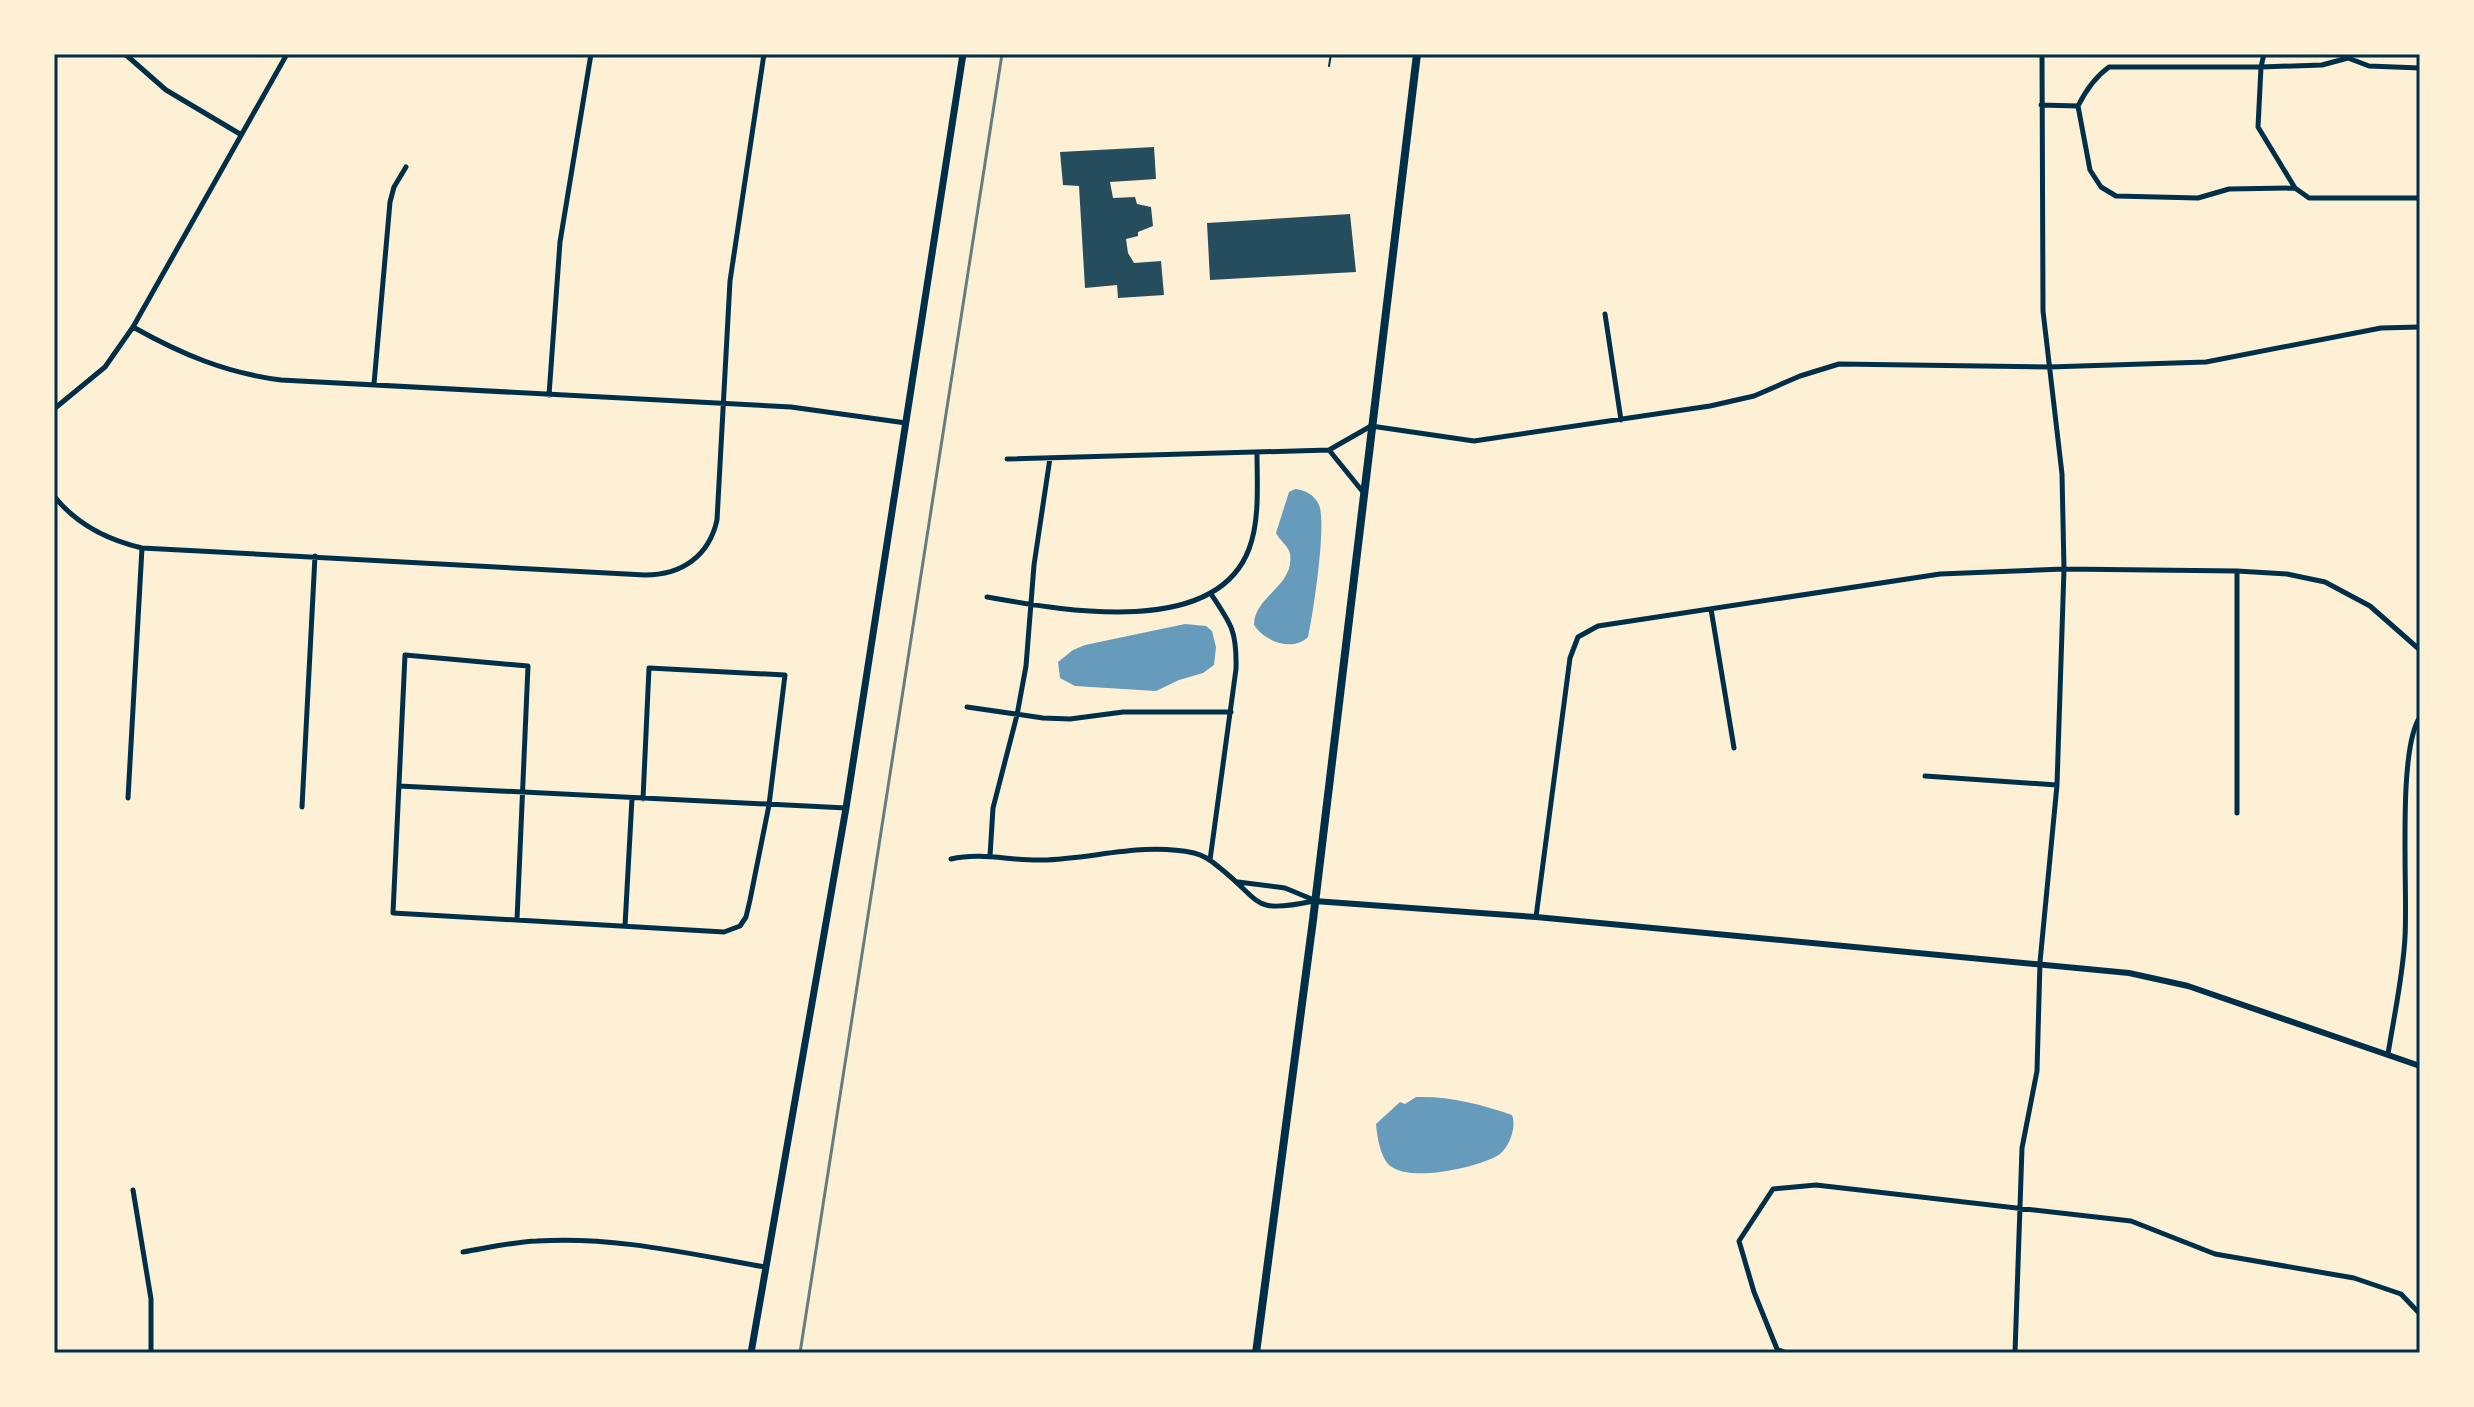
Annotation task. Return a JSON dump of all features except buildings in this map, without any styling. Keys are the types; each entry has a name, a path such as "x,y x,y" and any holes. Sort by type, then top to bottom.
{"main road":[{"path":"751,1353 846,808 963,54"},
{"path":"1256,1353 1417,54"}],"street":[{"path":"125,54 166,90 240,134"},
{"path":"54,409 105,367 133,327 287,54"},
{"path":"549,395 560,242 591,54"},
{"path":"54,496 69,513 92,529 114,540 142,548 654,575 680,569 701,555 712,537 717,520 731,268 764,54"},
{"path":"2015,1353 2022,1148 2037,1071 2040,962 2057,785 2064,569 2062,474 2043,311 2042,54"},
{"path":"2264,54 2258,127 2295,188 2309,198 2420,198"},
{"path":"2295,188 2229,189 2198,198 2116,196 2101,187 2090,170 2078,106 2099,74 2109,67 2322,65 2348,58 2369,66 2420,68"},
{"path":"2041,105 2078,106"},
{"path":"374,384 390,202 394,187 406,167"},
{"path":"1605,314 1621,420"},
{"path":"133,327 189,357 243,374 281,380 723,403 824,411 906,423"},
{"path":"1007,459 1329,450 1371,426 1474,441 1710,406 1754,396 1800,376 1839,364 2049,367 2206,362 2381,328 2420,327"},
{"path":"1329,450 1363,492"},
{"path":"987,597 1032,605 1116,612 1184,605 1211,594 1238,570 1249,549 1254,526 1257,452"},
{"path":"990,856 993,808 1026,666 1034,565 1050,458"},
{"path":"128,798 142,548"},
{"path":"302,807 315,556"},
{"path":"1536,917 1570,658 1578,637 1598,626 1940,574 2064,569 2237,571 2287,574 2325,582 2370,606 2420,650"},
{"path":"2237,571 2237,813"},
{"path":"1210,860 1231,712 1237,639 1229,620 1211,594"},
{"path":"1711,609 1734,748"},
{"path":"517,920 528,666 405,655 393,913 517,920 625,926 733,930 740,926 746,917 769,805 785,675 649,668 643,799"},
{"path":"967,707 1070,719 1123,712 1231,712"},
{"path":"2388,1054 2405,940 2408,760 2413,727 2420,717"},
{"path":"1925,776 2057,785"},
{"path":"399,786 846,808"},
{"path":"625,926 632,798"},
{"path":"951,859 969,855 1044,860 1123,850 1197,854 1210,860 1236,881 1257,903 1268,906 1283,907 1314,901 1536,917 2040,962 2129,973 2188,986 2420,1066"},
{"path":"1236,881 1285,888 1314,901"},
{"path":"1786,1353 1777,1349 1754,1292 1739,1241 1769,1192 1779,1188 1816,1185 2131,1221 2215,1254 2354,1278 2401,1294 2420,1314"},
{"path":"133,1190 151,1299 151,1353"},
{"path":"463,1252 535,1241 583,1240 765,1267"}],"lane":[{"path":"1329,66 1331,54"}],"water":[{"path":"1295,489 1317,501 1321,530 1308,637 1295,644 1287,644 1265,636 1254,625 1260,606 1281,583 1290,565 1289,551 1276,533 1289,492"},
{"path":"1185,624 1206,626 1212,631 1216,647 1214,665 1203,673 1156,691 1075,686 1060,678 1058,662 1073,650"},
{"path":"1416,1097 1465,1102 1512,1115 1511,1138 1500,1154 1472,1165 1441,1172 1398,1170 1389,1165 1383,1156 1376,1124 1400,1102 1405,1104"}],"railway":[{"path":"800,1353 1002,54"}]}
